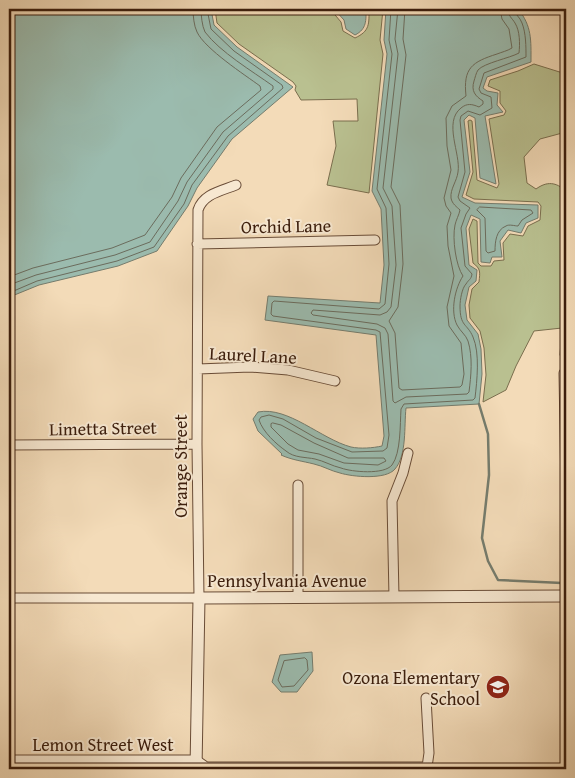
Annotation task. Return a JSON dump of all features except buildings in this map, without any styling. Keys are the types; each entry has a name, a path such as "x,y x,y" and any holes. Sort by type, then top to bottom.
{"street":[{"name":"Orange Street","path":"196,765 198,210 200,203 205,198 236,185"},
{"name":"Orchid Lane","path":"197,244 375,240"},
{"name":"Laurel Lane","path":"198,369 250,367 288,370 335,381"},
{"path":"564,374 566,490"},
{"name":"Limetta Street","path":"9,445 197,444"},
{"path":"394,597 392,501 403,473 408,453"},
{"path":"298,485 298,597"},
{"name":"Pennsylvania Avenue","path":"9,598 566,596"},
{"name":"Lemon Street West","path":"9,760 196,765 206,767 427,767 429,744 426,698"}],"green space":[{"path":"215,9 330,9 341,22 343,31 355,38 364,33 368,26 369,9 383,9 380,40 383,54 369,193 327,185 336,146 333,121 358,121 357,99 301,100 293,82 239,44 217,23"},
{"path":"534,64 566,74 566,132 540,139 524,157 527,183 536,189 544,185 555,184 566,191 566,365 560,355 562,328 534,331 506,390 483,402 486,375 484,348 480,331 470,318 469,305 472,289 479,282 480,273 473,263 469,229 473,219 477,221 478,263 481,266 491,266 494,261 504,260 503,243 510,234 523,236 528,226 540,220 541,206 538,202 474,199 466,195 473,172 468,121 472,121 477,180 497,188 499,184 489,119 504,115 506,111 500,103 500,91 488,86 490,80"}],"water":[{"path":"9,9 211,9 214,25 237,47 293,87 232,139 197,188 188,206 157,251 118,266 39,285 12,296 9,301"},
{"path":"334,9 366,9 365,24 362,30 355,35 346,29 344,20"},
{"path":"386,9 518,9 523,15 530,34 531,62 487,77 483,88 487,91 498,93 497,105 503,112 485,116 496,184 480,178 475,118 469,115 464,120 470,172 462,197 475,203 538,205 538,218 526,223 521,233 508,230 500,241 502,257 492,257 490,263 481,262 480,219 471,215 466,228 469,265 477,270 476,281 469,287 465,305 467,320 478,334 481,349 482,374 479,404 406,408 402,456 399,463 395,469 384,475 361,476 337,472 281,455 258,431 253,419 258,412 269,411 293,418 351,447 382,446 384,436 376,335 265,320 268,296 380,303 384,265 381,209 372,191 387,54 384,40"},
{"path":"312,652 313,671 297,692 281,692 272,682 280,655"}],"waterway":[{"path":"479,404 488,434 489,475 482,538 488,561 498,580 562,583"}],"place":[{"name":"Ozona Elementary School","path":"498,687"}]}
